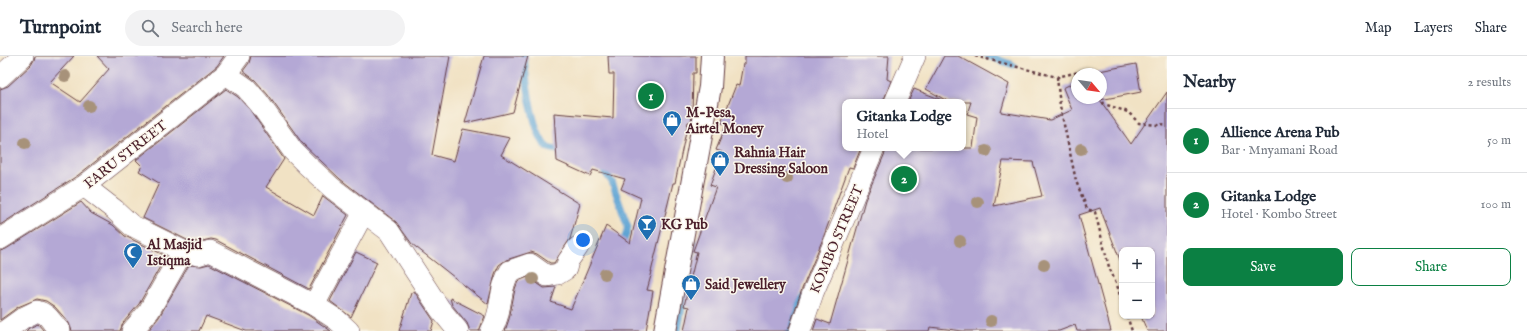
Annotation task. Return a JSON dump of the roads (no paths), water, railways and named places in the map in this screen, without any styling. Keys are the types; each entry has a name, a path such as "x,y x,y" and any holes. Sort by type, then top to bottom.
{"street":[{"path":"0,77 23,56"},
{"name":"FARU STREET","path":"0,239 84,186 226,74 239,56"},
{"path":"665,331 710,87 712,56"},
{"path":"896,99 915,56"},
{"path":"226,74 246,88 259,103 293,151 306,165 332,188 389,231 440,309 458,331"},
{"name":"KOMBO STREET","path":"800,331 813,293 873,151"},
{"path":"84,186 115,210 131,225 183,251 198,255 210,251 314,305 337,320 349,331"},
{"path":"314,305 364,212"},
{"path":"491,331 496,324 503,285 510,271 530,264 547,276 558,274 566,269 568,261 578,247"},
{"path":"132,331 149,311 183,251"},
{"path":"5,331 23,318 37,311 44,313 51,318 54,326 60,331"}],"waterway":[{"path":"524,56 526,77 537,130 548,148 565,151"},
{"path":"988,56 1013,65"},
{"path":"601,167 612,182 628,227 622,248"},
{"path":"678,331 692,242"},
{"path":"788,331 792,317 804,297"}],"place":[{"name":"Allience Arena Pub","path":"651,96"},
{"name":"M-Pesa, Airtel Money","path":"672,137"},
{"name":"Rahnia Hair Dressing Saloon","path":"720,177"},
{"name":"Gitanka Lodge","path":"904,179"},
{"name":"KG Pub","path":"647,241"},
{"name":"Al Masjid Istiqma","path":"133,269"},
{"name":"Said Jewellery","path":"691,301"}]}
